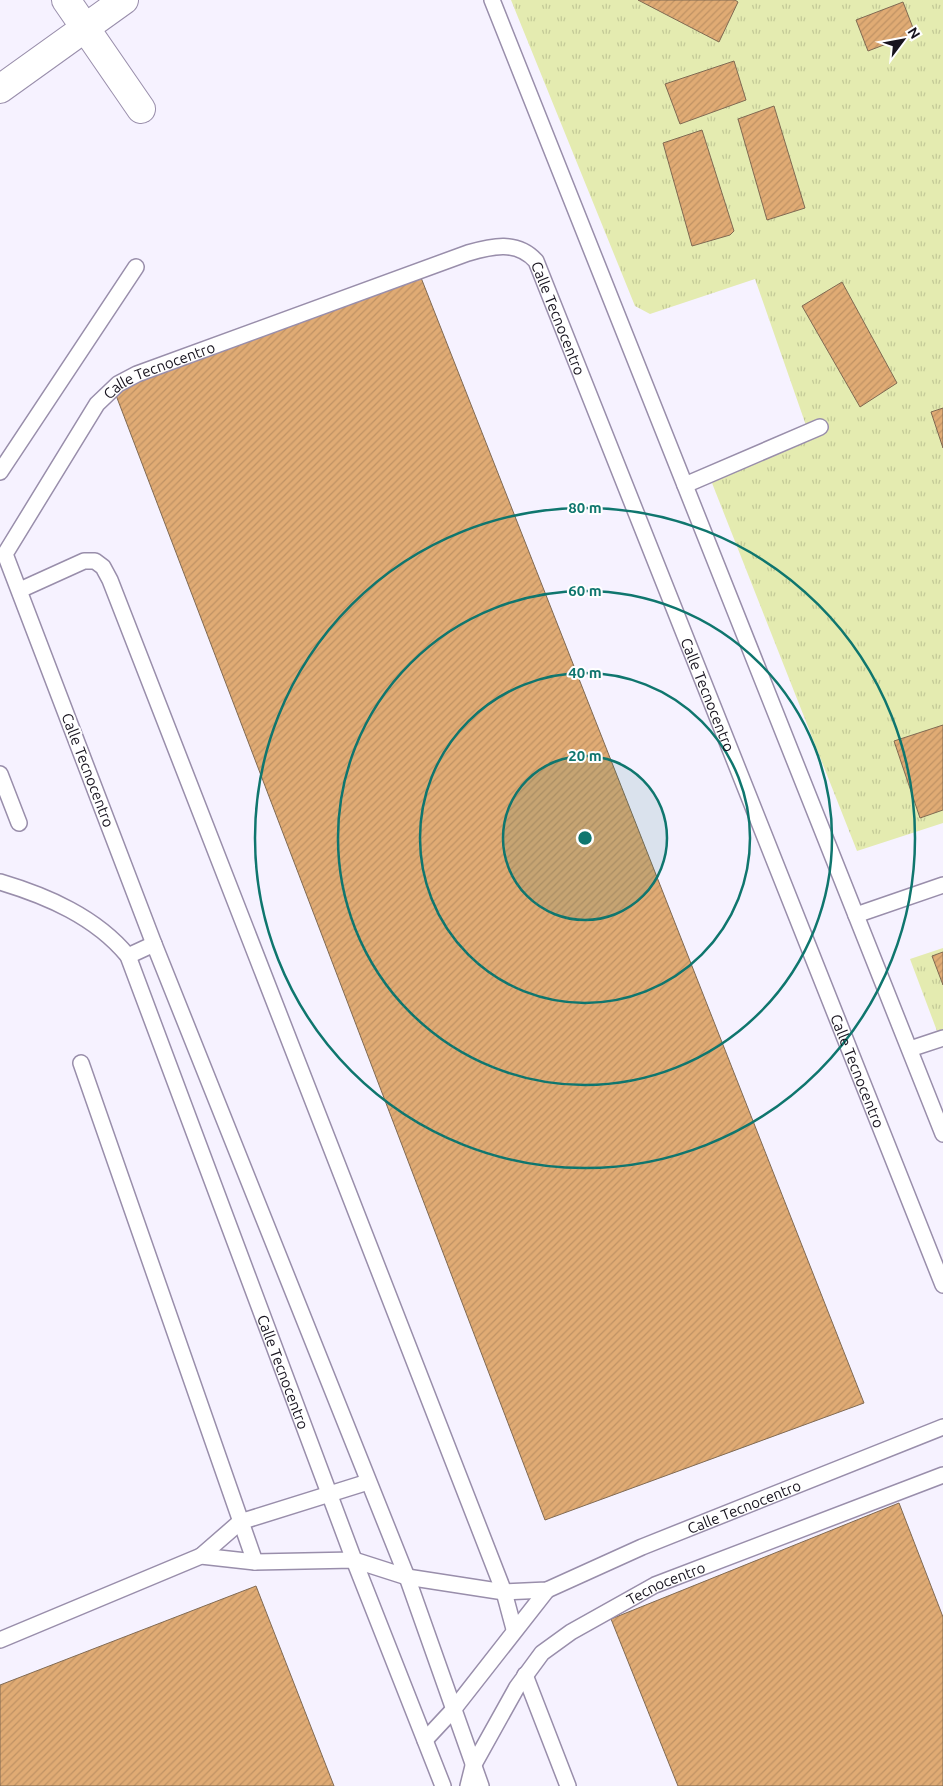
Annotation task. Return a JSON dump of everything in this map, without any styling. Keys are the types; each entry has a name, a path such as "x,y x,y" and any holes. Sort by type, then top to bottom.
{"street":[{"path":"66,0 141,108"},
{"path":"0,89 124,0"}],"lane":[{"path":"492,0 943,1134"},
{"name":"Calle Tecnocentro","path":"481,1786 407,1577 154,944 5,554 97,404 118,384 137,374 468,253 493,246 507,246 529,254 536,261 943,1285"},
{"path":"0,472 136,267"},
{"path":"685,485 820,427"},
{"path":"0,539 5,554"},
{"path":"20,590 84,561 95,561 103,568 110,580 504,1592 514,1629"},
{"path":"0,774 19,823"},
{"name":"Calle Tecnocentro","path":"0,882 31,891 87,920 114,939 128,956 354,1560 443,1786"},
{"path":"856,915 943,885"},
{"path":"128,956 154,944"},
{"path":"910,1049 943,1038"},
{"path":"80,1063 254,1562"},
{"name":"Calle Tecnocentro","path":"407,1577 504,1592 547,1590 642,1546 943,1427"},
{"name":"Tecnocentro","path":"468,1786 474,1766 525,1675 542,1653 571,1632 621,1602 655,1585 943,1475"},
{"path":"0,1640 200,1556 240,1522 368,1482"},
{"path":"200,1556 254,1562 354,1560 407,1577"},
{"name":"Calle Tecnocentro","path":"453,1710 514,1629 547,1590"},
{"path":"525,1675 568,1786"},
{"path":"425,1740 453,1710"}],"green space":[{"path":"511,0 943,0 943,823 857,851 712,483 809,434 755,279 650,314 635,306"},
{"path":"943,948 943,1047 910,959"}],"building":[{"path":"638,0 735,0 738,2 719,42"},
{"path":"903,2 915,33 868,51 856,20"},
{"path":"734,61 746,100 680,124 665,84"},
{"path":"774,106 805,208 767,220 738,119"},
{"path":"702,130 734,231 730,235 692,246 663,143"},
{"path":"418,270 864,1403 545,1520 114,390"},
{"path":"842,282 897,383 860,407 802,306"},
{"path":"943,408 943,448 931,412"},
{"path":"943,725 943,810 920,818 894,741"},
{"path":"943,952 943,985 932,956"},
{"path":"899,1503 943,1617 943,1786 678,1786 611,1619"},
{"path":"256,1586 334,1786 0,1786 0,1685"}]}
